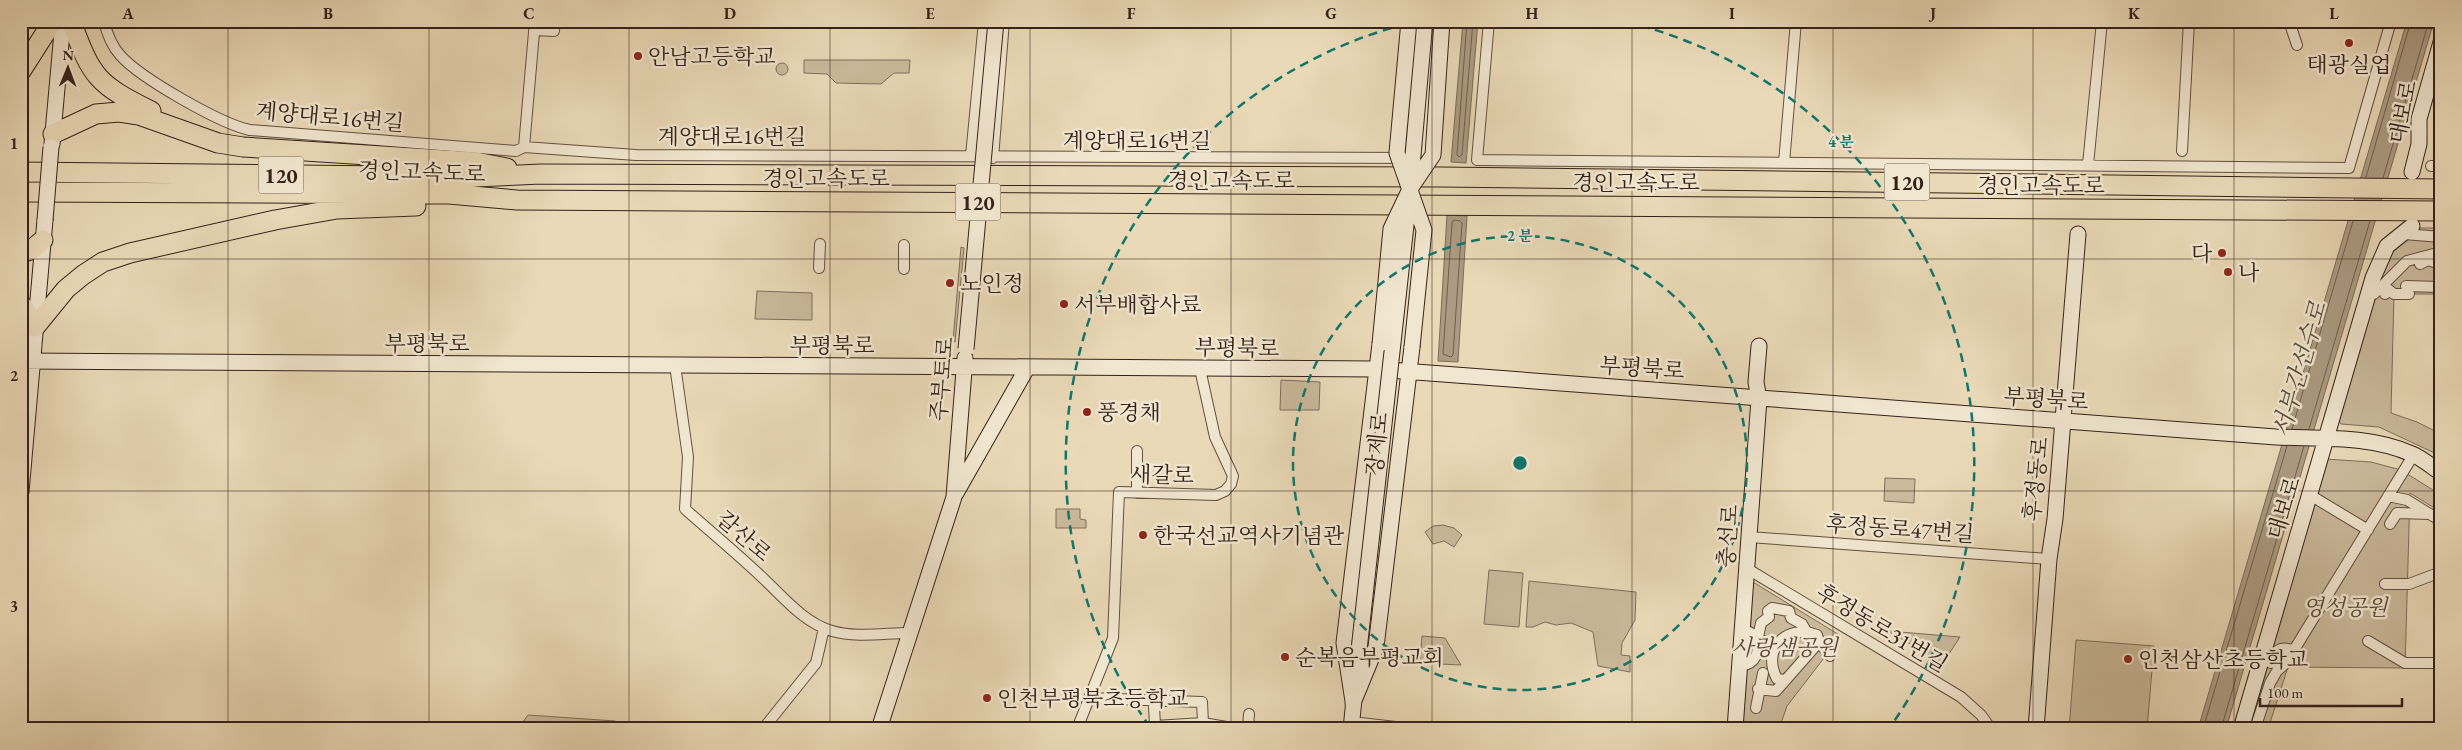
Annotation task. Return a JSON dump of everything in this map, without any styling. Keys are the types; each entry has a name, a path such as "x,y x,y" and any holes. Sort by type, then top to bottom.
{"highway":[{"path":"21,71 53,21"},
{"path":"71,21 82,51 94,74 106,86 123,98 170,121 186,133"},
{"path":"52,140 96,114 119,112 139,116 218,143 243,147 476,162 541,174"},
{"name":"경인고속도로","path":"21,172 474,177 541,174 1440,177 1474,169 2441,189"},
{"name":"경인고속도로","path":"21,192 449,194 517,200 2441,211"},
{"path":"21,304 36,327 66,290 83,275 103,262 130,253 276,220 337,209 517,200"},
{"path":"21,253 31,250 43,240"}],"street":[{"path":"21,26 26,21"},
{"path":"21,492 27,362 36,327 62,21"},
{"name":"계양대로16번길","path":"104,21 114,47 138,71 201,109 239,127 516,151 524,147 636,155 971,156 992,158 1405,158"},
{"path":"524,147 535,26 554,31 555,21"},
{"path":"971,156 984,21"},
{"name":"주부토로","path":"879,729 954,497 996,21"},
{"path":"992,158 1004,21"},
{"name":"장제로","path":"1353,703 1376,647 1424,230 1398,152 1409,21"},
{"path":"1418,21 1405,158 1423,158 1434,21"},
{"name":"장제로","path":"1351,725 1410,189 1425,21"},
{"name":"장제로","path":"1353,703 1344,644 1392,229 1410,189 1433,155 1442,21"},
{"path":"1489,21 1474,169 1784,163 2349,168 2391,21"},
{"path":"1744,21 1796,22 1784,163"},
{"path":"2088,165 2102,21"},
{"path":"2182,151 2189,21"},
{"path":"2288,21 2297,45"},
{"name":"대보로","path":"2412,172 2419,144 2419,118 2438,66 2441,42"},
{"path":"973,136 978,143 984,146 994,138"},
{"path":"2408,230 2441,237"},
{"name":"대보로","path":"2241,729 2266,663 2324,439 2373,278 2387,246 2408,230"},
{"name":"후정동로","path":"2036,729 2078,234"},
{"path":"818,268 820,244"},
{"path":"904,245 904,269"},
{"path":"2374,294 2407,261 2441,252"},
{"path":"2414,259 2418,265 2428,260 2437,263 2441,259"},
{"path":"2385,294 2389,290 2394,294 2409,294 2406,286 2441,287"},
{"name":"충선로","path":"1735,729 1759,399 1756,382 1759,346"},
{"name":"부평북로","path":"27,362 1408,370 1759,399 2276,437 2361,440 2389,445 2414,454 2441,473"},
{"name":"갈산로","path":"676,366 688,457 685,509 794,609 824,628 846,634 909,633"},
{"path":"954,497 1027,368"},
{"name":"새갈로","path":"1077,729 1113,638 1118,492 1216,495 1225,491 1231,484 1232,470 1215,437 1200,369"},
{"path":"1137,451 1137,493"},
{"path":"2256,729 2270,683 2277,671 2286,663 2294,651 2414,454"},
{"path":"2310,495 2368,530"},
{"path":"2388,496 2407,500 2441,521"},
{"path":"2407,500 2407,514"},
{"path":"2390,524 2397,513 2430,514"},
{"name":"후정동로47번길","path":"1749,537 2049,559"},
{"name":"후정동로31번길","path":"1746,568 1961,697 1981,715 1991,729"},
{"path":"2385,584 2409,584 2441,572"},
{"path":"1740,666 1748,665 1755,659 1759,650 1758,637 1761,623 1769,616 1768,611 1772,608 1777,607 1780,610 1786,609 1789,611 1790,618 1802,624 1806,631"},
{"path":"763,729 816,663 824,628"},
{"path":"1742,628 1758,637 1767,645 1775,648"},
{"path":"1785,680 1777,679 1772,662 1775,648 1787,635 1797,631 1806,631 1817,635 1819,642 1830,656"},
{"path":"2368,641 2405,663 2439,663"},
{"path":"1758,689 1776,691 1819,642"},
{"path":"2266,663 2278,649 2286,648 2294,651"},
{"path":"1755,659 1763,674 1758,689 1756,708"},
{"path":"2266,663 2286,663"},
{"path":"1763,674 1774,670"},
{"path":"1089,698 1202,702 1204,723"},
{"path":"1154,706 1155,726 1204,723 1238,729"},
{"path":"1248,729 1249,714"},
{"path":"1351,725 1413,729"}],"green space":[{"path":"804,60 910,60 909,73 894,73 881,84 836,83 827,74 804,73"},
{"path":"780,63 784,63 788,69 784,75 780,75 776,71 776,67"},
{"path":"2417,228 2441,228 2441,294 2394,294 2391,413 2417,422 2441,434 2441,456 2379,427 2341,424 2338,420 2386,256"},
{"path":"961,247 964,248 955,342 953,341"},
{"path":"757,291 812,293 812,320 755,319"},
{"path":"1281,380 1320,382 1319,410 1280,410"},
{"name":"영성공원","path":"2325,459 2371,462 2401,470 2441,495 2441,512 2410,493 2405,668 2288,667 2268,729 2245,729"},
{"path":"1885,478 1915,479 1914,503 1884,501"},
{"path":"1056,509 1080,509 1080,519 1086,520 1086,528 1056,528"},
{"path":"1443,525 1454,528 1462,535 1454,547 1444,541 1433,544 1425,532 1433,526"},
{"path":"1489,570 1523,573 1519,627 1484,624"},
{"path":"1529,581 1636,592 1635,620 1622,643 1621,655 1630,656 1630,672 1598,666 1593,632 1571,623 1556,625 1545,622 1533,627 1526,627"},
{"name":"사랑샘공원","path":"1753,582 1841,636 1787,706 1779,729 1741,729"},
{"path":"1888,631 1960,637 1943,663"},
{"path":"1422,636 1445,638 1461,665 1420,663"},
{"path":"2076,640 2154,646 2147,729 2069,729"},
{"path":"528,715 615,721 632,729 518,729"}],"water":[{"path":"1463,21 1478,21 1466,163 1451,162"},
{"path":"2407,21 2434,21 2226,729 2198,729"},
{"path":"1447,215 1467,216 1458,362 1438,361"}],"place":[{"name":"태광실업","path":"2349,43"},
{"name":"안남고등학교","path":"638,56"},
{"name":"다","path":"2222,253"},
{"name":"나","path":"2228,272"},
{"name":"노인정","path":"950,283"},
{"name":"서부배합사료","path":"1064,304"},
{"name":"풍경채","path":"1087,412"},
{"name":"한국선교역사기념관","path":"1143,535"},
{"name":"순복음부평교회","path":"1285,657"},
{"name":"인천삼산초등학교","path":"2128,659"},
{"name":"인천부평북초등학교","path":"987,698"}],"water label":[{"name":"서부간선수로","path":"2299,369"}]}
